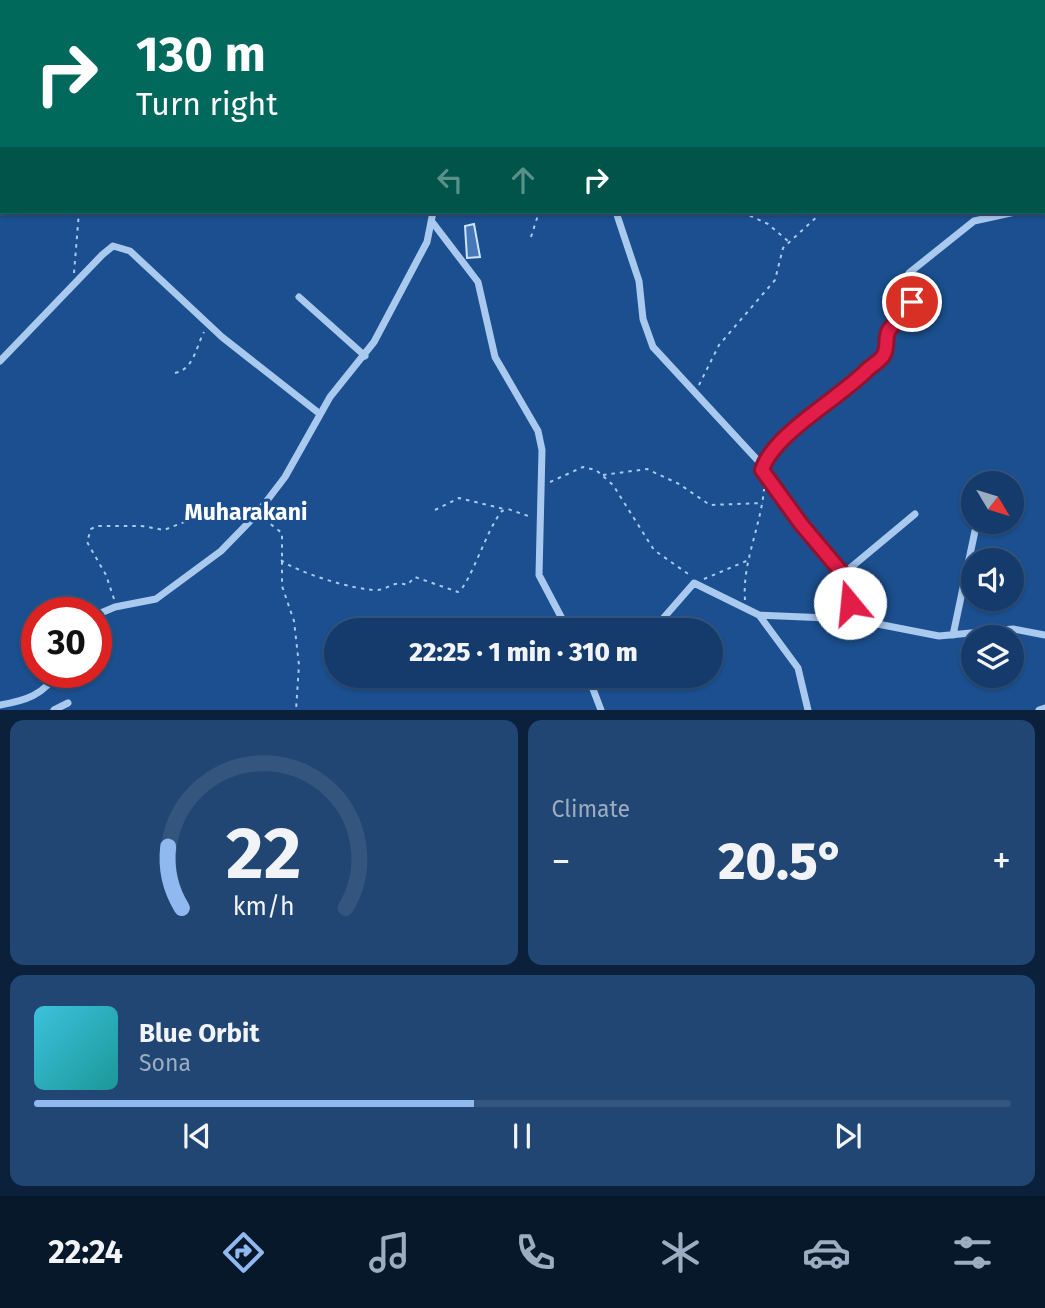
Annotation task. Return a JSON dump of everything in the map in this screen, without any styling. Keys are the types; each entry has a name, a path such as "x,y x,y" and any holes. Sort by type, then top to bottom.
{"street":[{"path":"112,608 156,599 187,579 241,534 257,515 285,477 320,414 344,378 365,356 427,242 433,214"},
{"path":"617,214 639,281 648,337 662,360 696,392 763,470 843,574 852,619"},
{"path":"763,470 777,447 807,418 852,385 884,355 888,331 912,306 906,282 909,273 974,221 1006,214"},
{"path":"433,223 478,282 495,357 541,439 539,575 562,618"},
{"path":"0,360 102,255 113,246 121,246 144,262 210,327 320,414"},
{"path":"299,297 365,356"},
{"path":"843,574 915,514"},
{"path":"953,635 974,534"},
{"path":"663,618 694,583 759,615 852,619 911,633 953,635 1013,629 1045,635"},
{"path":"759,615 798,668 808,709"},
{"path":"0,705 35,695 43,688"},
{"path":"594,688 601,709"},
{"path":"54,709 68,703"},
{"path":"1039,709 1045,708"}],"path":[{"path":"72,286 79,214"},
{"path":"531,237 538,214"},
{"path":"746,214 768,224 789,242"},
{"path":"696,392 719,345 775,281 783,248 820,214"},
{"path":"175,373 186,370 210,327"},
{"path":"542,486 583,467 591,467 602,475 625,502 654,550 697,580 716,576 751,559"},
{"path":"602,475 647,469 679,484 710,505 763,503"},
{"path":"749,612 744,589 763,503 763,470"},
{"path":"435,510 460,498 539,517"},
{"path":"281,560 313,575 374,590 395,583 407,585 415,577 458,592 465,586 492,526 505,509"},
{"path":"117,606 106,575 88,542 91,530 97,526 164,530 210,512 257,515 282,533 282,586 294,621 299,665 296,709"}],"building":[{"path":"474,224 480,257 467,258 465,226"}],"district":[{"name":"Muharakani","path":"246,512"}],"route":[{"path":"850,603 843,574 818,546 762,470 766,460 777,447 807,418 861,378 882,358 886,351 888,331 910,310 912,302"}]}
